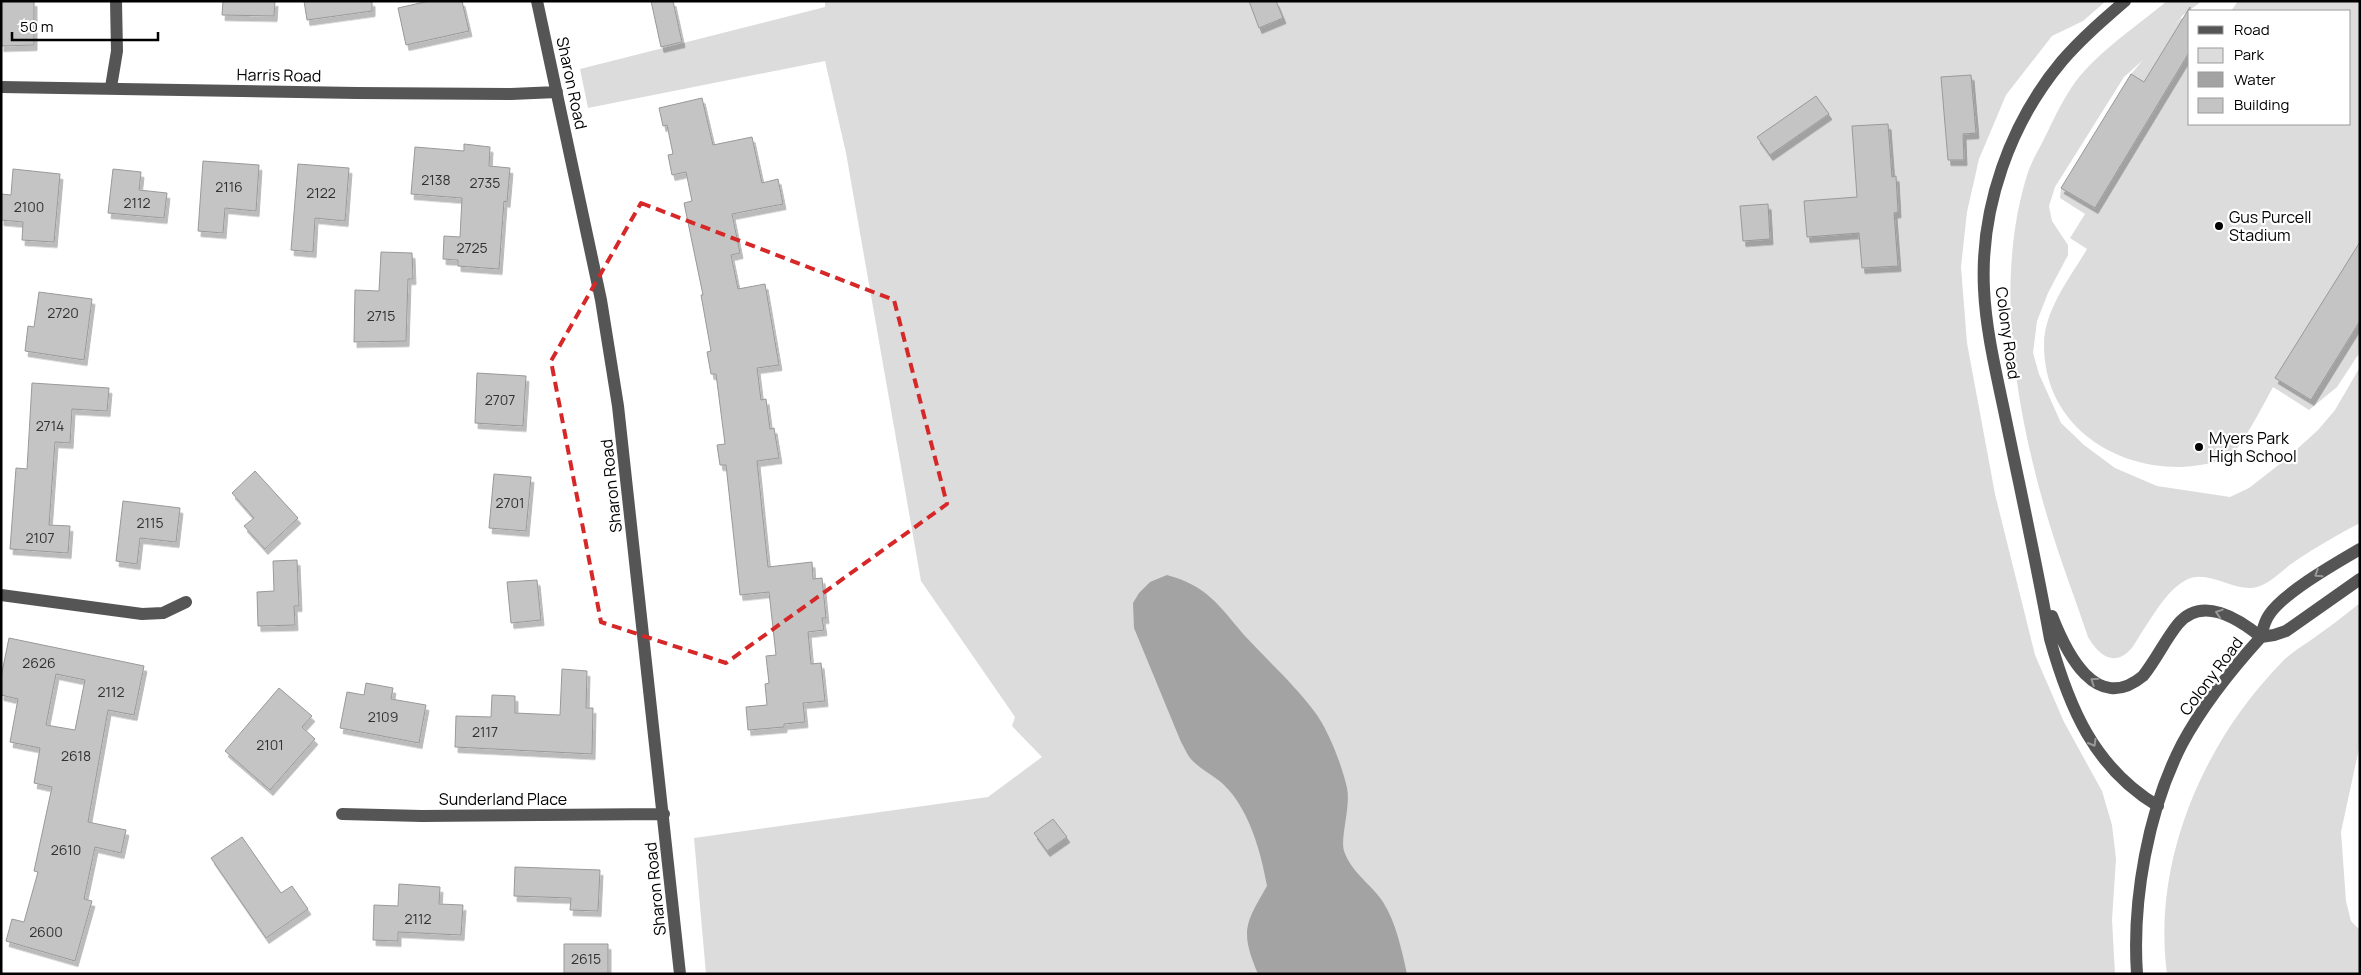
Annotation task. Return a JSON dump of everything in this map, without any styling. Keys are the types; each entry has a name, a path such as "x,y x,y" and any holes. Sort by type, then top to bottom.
{"street":[{"path":"111,87 117,51 116,1"},
{"name":"Sharon Road","path":"537,1 601,300 618,406 680,974"},
{"name":"Colony Road","path":"2125,1 2075,47 2034,99 2005,159 1994,196 1986,236 1983,279 1987,325 2050,638 2062,680 2080,720 2110,769 2132,789 2158,806"},
{"name":"Harris Road","path":"1,86 357,93 511,94 557,92"},
{"path":"2360,549 2311,579 2269,613 2261,637 2274,636 2286,630 2360,578"},
{"name":"Colony Road","path":"2042,591 2059,634 2073,660 2088,678 2104,687 2122,687 2137,681 2143,676 2178,623 2195,611 2206,609 2218,612 2242,623 2261,637 2235,666 2199,716 2172,766 2158,806 2149,842 2137,916 2137,974"},
{"path":"1,594 142,614 163,613 186,602"},
{"name":"Sunderland Place","path":"342,814 422,816 664,814"}],"highlighted area":[{"path":"641,203 894,300 947,504 726,663 601,622 551,361"}],"green space":[{"path":"825,1 2106,1 2083,21 2052,36 2006,95 1979,159 1967,212 1961,267 1967,343 1995,494 2035,655 2064,722 2102,791 2112,825 2116,859 2112,920 2115,974 706,974 694,838 988,797 1042,757 1012,726 1015,717 921,581 846,153 825,61 588,108 580,69 825,7"},
{"name":"Gus Purcell Stadium","path":"2167,1 2202,1 2188,10 2172,28 2181,18 2188,22 2188,125 2351,125 2351,10 2232,10 2238,1 2360,1 2360,352 2337,387 2309,410 2273,387 2241,443 2231,455 2206,464 2179,467 2153,465 2128,459 2105,448 2085,434 2068,417 2055,396 2047,372 2044,345 2045,332 2048,319 2059,295 2087,249 2070,238 2085,214 2060,198 2061,188 2131,74 2143,60 2124,77 2055,187 2049,206 2052,221 2068,245 2068,255 2048,293 2037,321 2033,353 2039,374 2061,423 2084,445 2115,468 2157,486 2230,497 2249,488 2285,460 2318,430 2335,410 2360,367 2360,523 2310,551 2272,579 2257,587 2239,587 2203,577 2194,577 2186,580 2166,597 2129,651 2118,658 2113,658 2107,657 2098,651 2088,637 2055,542 2028,442 2019,397 2010,305 2017,215 2032,162 2054,118 2076,81 2096,59"},
{"path":"2360,603 2360,744 2341,832 2346,901 2351,921 2360,930 2360,974 2167,974 2164,931 2168,889 2176,847 2189,806 2207,767 2228,729 2253,695 2281,663"}],"water":[{"path":"1167,575 1193,585 1212,598 1245,636 1298,691 1324,727 1342,769 1347,788 1348,804 1343,838 1344,851 1351,865 1388,910 1398,937 1407,974 1258,974 1247,937 1250,919 1267,886 1253,832 1233,795 1220,781 1202,769 1188,755 1134,628 1133,603 1139,593 1150,582"}],"building":[{"path":"1,1 34,1 34,45 1,46"},
{"path":"223,1 275,1 274,16 222,15"},
{"path":"304,1 372,1 372,11 307,20"},
{"path":"429,1 462,1 469,31 406,45 398,8"},
{"path":"651,1 673,1 682,42 661,47"},
{"path":"1249,1 1276,1 1283,18 1259,28"},
{"path":"2188,10 2188,54 2095,208 2061,188 2131,74 2144,82"},
{"path":"1971,75 1976,133 1963,134 1964,160 1948,160 1941,77"},
{"path":"1816,96 1829,114 1770,155 1757,137"},
{"path":"702,98 713,145 752,137 762,183 778,179 783,204 732,214 740,253 731,255 738,289 765,284 779,365 757,368 761,400 766,399 770,429 774,428 779,458 757,461 768,567 812,562 813,579 822,578 826,618 822,618 824,630 808,632 811,664 821,663 825,701 803,703 805,722 784,724 784,727 748,730 746,707 767,705 765,684 769,683 766,656 776,655 769,592 740,595 726,465 720,465 717,445 725,444 716,374 711,374 707,352 711,351 701,295 703,295 684,203 692,201 686,172 672,175 668,155 673,154 667,125 663,126 659,108"},
{"path":"1888,124 1892,177 1896,176 1898,212 1894,213 1898,266 1862,268 1859,233 1807,237 1804,201 1857,197 1852,126"},
{"path":"464,144 490,147 489,166 510,168 507,202 504,201 499,269 458,266 458,260 443,259 444,236 460,237 462,198 411,194 415,147 464,151"},
{"path":"203,161 259,165 256,211 225,208 223,233 198,231"},
{"path":"298,164 349,168 345,221 315,218 313,252 291,250"},
{"path":"13,169 60,174 54,242 22,240 23,222 1,220 1,194 11,195"},
{"path":"113,169 141,172 139,190 167,193 164,218 108,213"},
{"path":"1768,204 1770,239 1743,241 1740,206"},
{"path":"2360,242 2360,321 2311,400 2275,378"},
{"path":"381,252 412,253 413,279 408,279 406,341 354,342 355,290 379,291"},
{"path":"39,292 92,299 84,360 25,351 28,326 34,327"},
{"path":"477,373 526,376 523,426 475,423"},
{"path":"32,383 109,388 107,411 72,409 70,443 55,442 49,525 70,526 68,553 10,549 16,468 27,469"},
{"path":"255,471 298,518 265,549 244,526 254,518 232,493"},
{"path":"494,474 531,477 526,531 489,528"},
{"path":"123,501 180,508 176,542 140,538 137,564 116,561"},
{"path":"297,560 299,606 294,606 295,625 258,626 257,592 274,591 273,561"},
{"path":"537,580 541,620 511,623 507,582"},
{"path":"9,638 144,666 134,715 108,710 88,822 126,830 121,853 95,847 84,899 92,901 75,961 6,941 12,919 24,922 38,872 34,871 52,787 34,783 40,748 10,742 18,699 1,695 1,677","holes":["56,674 85,680 75,730 46,725"]},
{"path":"562,669 587,671 586,708 593,708 592,754 455,747 456,716 491,717 492,695 515,696 515,713 560,715"},
{"path":"366,683 393,688 391,699 426,705 419,743 340,728 347,692 364,695"},
{"path":"279,688 312,716 302,727 315,739 270,790 225,751"},
{"path":"1053,819 1067,837 1047,851 1034,833"},
{"path":"242,837 281,893 292,886 308,909 266,938 211,858"},
{"path":"515,867 600,870 598,911 570,910 571,898 514,896"},
{"path":"399,884 440,887 439,904 463,905 461,935 398,932 398,941 373,940 374,905 398,906"},
{"path":"564,944 608,944 608,974 564,974"}],"place":[{"name":"Gus Purcell Stadium","path":"2219,226"},
{"name":"Myers Park High School","path":"2199,447"}]}
